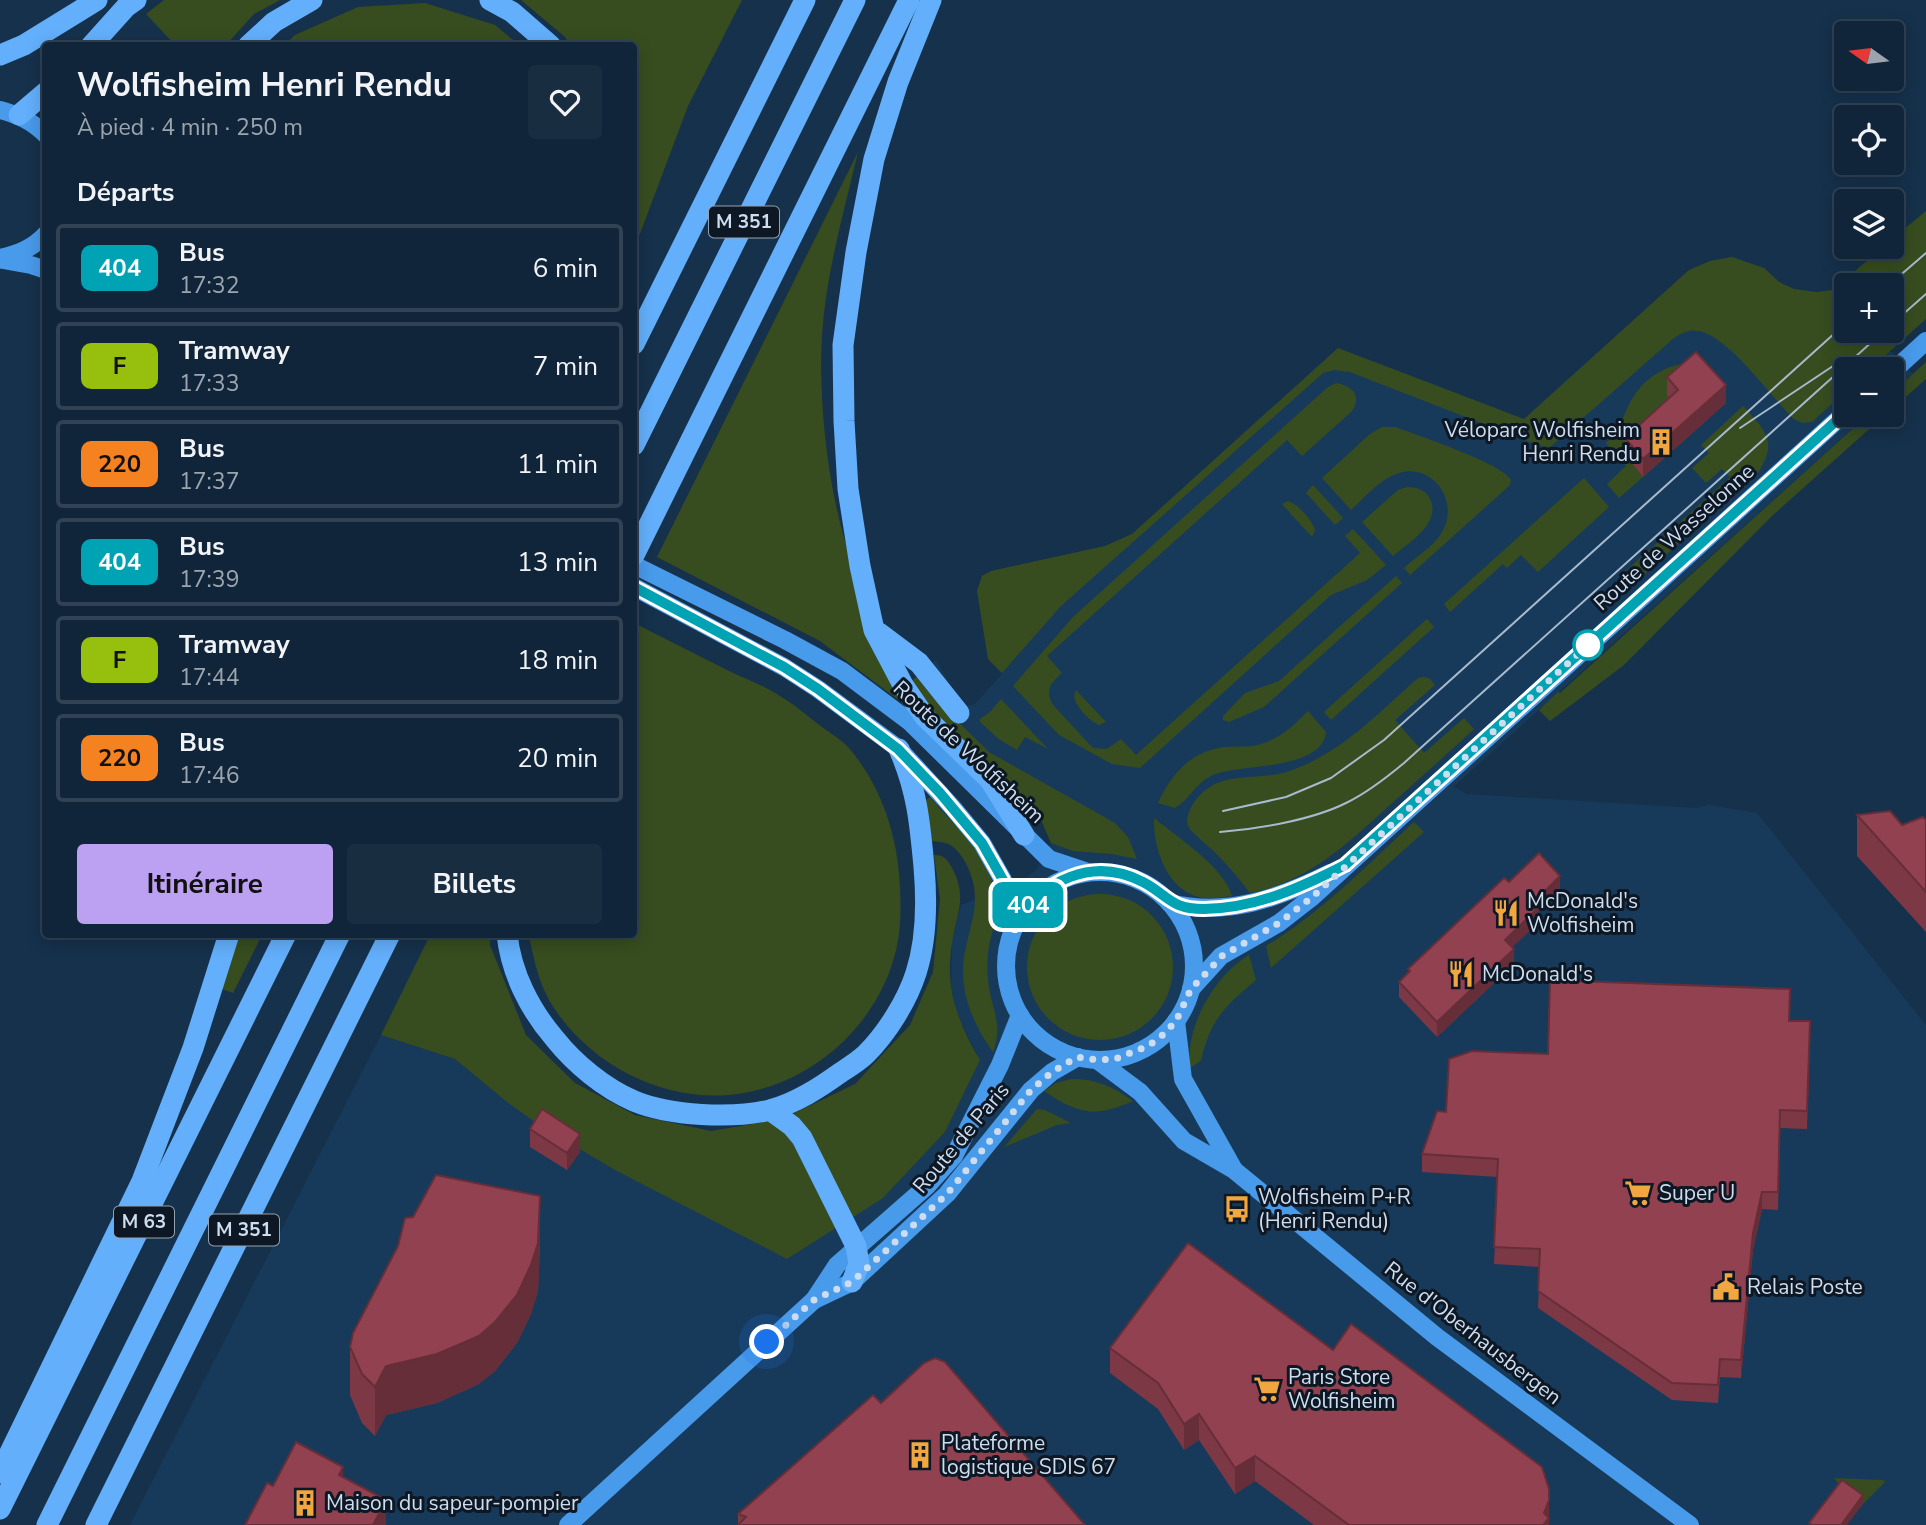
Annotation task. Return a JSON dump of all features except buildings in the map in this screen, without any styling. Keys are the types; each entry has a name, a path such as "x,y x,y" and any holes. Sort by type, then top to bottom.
{"highway":[{"path":"0,55 24,45 97,0"},
{"path":"95,42 126,7 136,0"},
{"path":"252,42 274,22 312,0"},
{"path":"491,0 512,12 546,42"},
{"name":"M 351","path":"637,338 805,0"},
{"name":"M 351","path":"637,439 855,0"},
{"path":"637,549 909,0"},
{"path":"931,0 898,82 874,159 856,252 844,345 844,421 848,489 860,566 874,630 903,685 925,717 990,780 1024,835"},
{"path":"9,113 42,94"},
{"path":"874,630 919,663 959,713"},
{"path":"508,938 519,983 539,1021 567,1054 599,1080 635,1101 673,1111 710,1115 771,1110 804,1097 865,1055 899,1008 916,973 926,899 917,802 911,776 898,749"},
{"path":"0,1473 142,1181 193,1048 228,938"},
{"name":"M 63","path":"0,1509 284,938"},
{"name":"M 351","path":"47,1525 338,938"},
{"name":"M 351","path":"96,1525 388,938"},
{"path":"771,1110 792,1126 802,1138 856,1246 859,1264 852,1282"}],"main road":[{"path":"9,113 42,131"},
{"path":"0,259 20,253 42,238"},
{"path":"0,259 42,269"},
{"path":"1904,361 1926,341"},
{"name":"Route de Wasselonne","path":"1345,865 1834,423"},
{"name":"Route de Wolfisheim","path":"637,566 842,671 879,697 935,746 1049,859 1087,872"},
{"path":"637,588 818,689 898,749 982,843 1003,880 1015,925"},
{"path":"1170,903 1203,909 1246,905 1302,886 1345,865"},
{"path":"1191,989 1193,953 1185,926 1170,903 1142,881 1124,874 1087,872 1070,876 1045,890 1024,909 1009,943 1007,980 1012,999 1032,1031 1045,1042 1077,1057 1115,1059 1148,1046 1164,1034 1176,1021 1191,989 1222,956 1279,923 1311,898 1345,865"},
{"name":"Route de Paris","path":"568,1525 814,1300 837,1265 927,1186 954,1156 1000,1065 1020,1015"},
{"name":"Rue d'Oberhausbergen","path":"1176,1021 1183,1079 1234,1170"},
{"name":"Route de Paris","path":"814,1300 852,1282 947,1194 1031,1090 1052,1072 1077,1057"},
{"name":"Rue d'Oberhausbergen","path":"1097,1060 1140,1092 1184,1141 1234,1170 1437,1337 1690,1525"}],"shaded area":[{"path":"1732,257 1764,268 1779,282 1794,289 1816,292 1833,290 1834,343 1883,343 1896,357 1834,357 1834,427 1855,427 1453,787 1466,794 1696,808 1709,805 1757,813 1926,1025 1926,1525 130,1525 381,1035 455,1059 507,1102 883,1198 945,1132 980,1060 958,1017 951,985 952,941 961,905 1018,884 1036,870 1051,843 1038,813 933,710 911,681 936,660 960,703 967,706 975,704 1002,674 988,659 977,591 982,576 991,571 1105,546 1132,534 1338,348 1524,419 1689,270 1710,261"},
{"path":"1904,365 1913,374 1904,382"}],"green space":[{"path":"164,0 280,0 254,14 229,42 172,42 146,14"},
{"path":"521,0 742,0 688,106 637,242 637,42 569,42"},
{"path":"425,3 495,25 515,42 287,42 295,35 358,7"},
{"path":"858,152 836,243 824,312 821,363 827,454 838,515 855,570 925,720 820,641 657,557"},
{"path":"1926,211 1926,319 1904,339 1904,273 1853,273 1869,259 1904,259 1904,229"},
{"path":"1732,257 1764,268 1779,282 1794,289 1816,292 1833,290 1834,343 1899,343 1883,357 1834,357 1834,402 1812,422 1795,420 1737,356 1724,344 1699,331 1686,332 1674,338 1550,447 1540,446 1350,372 1334,370 1323,373 1061,606 1002,673 988,659 977,591 982,576 991,571 1105,546 1132,534 1338,348 1524,419 1689,270 1710,261"},
{"path":"1926,362 1926,379 1904,398 1904,382"},
{"path":"1691,363 1678,408 1625,455 1643,477 1619,498 1607,484 1626,466 1606,443 1619,426 1634,396 1645,383 1666,369"},
{"path":"1336,383 1354,393 1356,402 1351,412 1302,456 1287,440 1047,656 1062,673 1054,680 1049,696 1053,705 1093,748 1107,749 1121,739 1136,755 1360,553 1345,536 1353,529 1386,565 1367,580 1331,595 1140,768 1112,764 1059,735 1013,686 1073,617 1328,387"},
{"path":"1743,406 1763,429 1768,444 1765,461 1759,471 1637,581 1627,570 1730,477 1722,469 1706,483 1692,468 1709,453 1701,445"},
{"path":"1382,427 1396,427 1458,450 1492,466 1511,480 1509,486 1410,575 1404,568 1436,541 1447,519 1448,507 1440,487 1422,474 1411,471 1399,473 1379,484 1351,510 1322,478 1370,434"},
{"path":"1855,427 1872,427 1773,515 1624,665 1550,721 1539,710"},
{"path":"1584,478 1609,507 1538,572 1521,555 1507,568 1503,564 1450,612 1444,604"},
{"path":"1313,485 1343,518 1335,525 1306,493"},
{"path":"1407,487 1426,493 1432,508 1431,516 1422,532 1393,556 1362,522 1398,490"},
{"path":"1288,501 1311,521 1315,530 1312,537 1282,504"},
{"path":"1396,576 1402,583 1264,707 1229,722 1223,720 1223,716 1245,693 1279,681"},
{"path":"1427,619 1434,627 1331,720 1324,712"},
{"path":"637,625 790,702 848,747 870,778 886,813 896,850 901,902 897,946 889,974 860,1024 840,1045 817,1063 765,1088 737,1094 709,1095 655,1085 605,1060 584,1043 565,1023 549,1000 536,968 530,938 637,938"},
{"path":"918,676 941,705 989,752 1115,823 1128,837 1137,859 1073,851 1051,843 1038,813 933,710 911,681"},
{"path":"1418,678 1429,678 1435,685 1395,720 1424,753 1464,718 1474,729 1359,833 1326,859 1290,880 1250,893 1226,864 1189,829 1189,811 1206,790 1227,780 1274,775 1303,766 1356,733"},
{"path":"1076,690 1106,722 1099,725 1084,713 1075,700"},
{"path":"1001,699 1048,749 1025,737 1017,750 1000,740 980,722"},
{"path":"1308,711 1326,732 1321,745 1310,754 1276,764 1211,776 1175,808 1158,803 1176,773 1193,758 1214,749 1255,746 1271,740 1288,730"},
{"path":"930,797 974,848 984,863 996,893 997,914 987,965 997,1024 993,1052 981,1034 965,993 963,962 975,901 972,879 966,864 953,847 932,841 925,801"},
{"path":"1154,818 1187,843 1220,874 1232,896 1202,898 1177,885 1159,853"},
{"path":"1414,822 1424,832 1271,968 1266,946 1325,904"},
{"path":"934,855 942,856 948,861 959,887 960,904 950,959 951,986 962,1024 980,1060 945,1132 883,1198 787,1259 617,1171 542,1127 455,1059 381,1035 429,938 490,938 490,945 526,1035 575,1083 635,1115 711,1131 782,1119 855,1084 910,1025 933,972 940,899"},
{"path":"1100,894 1128,899 1152,915 1168,939 1173,967 1168,995 1152,1019 1128,1035 1100,1040 1072,1035 1048,1019 1032,995 1027,967 1032,939 1048,915 1072,899"},
{"path":"238,938 260,938 233,993 222,989"},
{"path":"1249,955 1256,980 1220,1015 1209,1035 1201,1061 1190,1068 1192,1036 1204,1004 1224,976"},
{"path":"1071,1079 1104,1084 1133,1101 1108,1110 1087,1111 1067,1105 1044,1091 1056,1083"},
{"path":"1037,1109 1045,1110 1071,1123 1057,1125 1004,1147"},
{"path":"1834,1478 1885,1482 1863,1504 1842,1488"}],"tram line":[{"path":"1903,273 1926,253"},
{"path":"1904,313 1926,294"},
{"path":"1223,811 1286,797 1331,778 1384,740 1834,334"},
{"path":"1220,832 1268,826 1317,814 1354,799 1383,780 1871,343"},
{"path":"1740,428 1834,365"}],"bus line":[{"name":"404","path":"637,588 784,667 898,749 982,843 1003,880 1015,925 1024,909 1038,895 1070,876 1087,872 1124,874 1142,881 1170,903 1186,907 1203,909 1246,905 1302,886 1345,865 1834,423"}],"place":[{"name":"Véloparc Wolfisheim Henri Rendu","path":"1661,442"},
{"name":"McDonald's Wolfisheim","path":"1506,913"},
{"name":"McDonald's","path":"1461,974"},
{"name":"Super U","path":"1638,1193"},
{"name":"Wolfisheim P+R (Henri Rendu)","path":"1237,1209"},
{"name":"Relais Poste","path":"1726,1287"},
{"name":"Paris Store Wolfisheim","path":"1267,1389"},
{"name":"Plateforme logistique SDIS 67","path":"920,1455"},
{"name":"Maison du sapeur-pompier","path":"305,1503"}],"route":[{"path":"767,1342 814,1300 852,1282 947,1194 1031,1090 1052,1072 1077,1057 1097,1060 1132,1054 1164,1034 1176,1021 1191,989 1205,971 1222,956 1279,923 1311,898 1588,645"}]}
